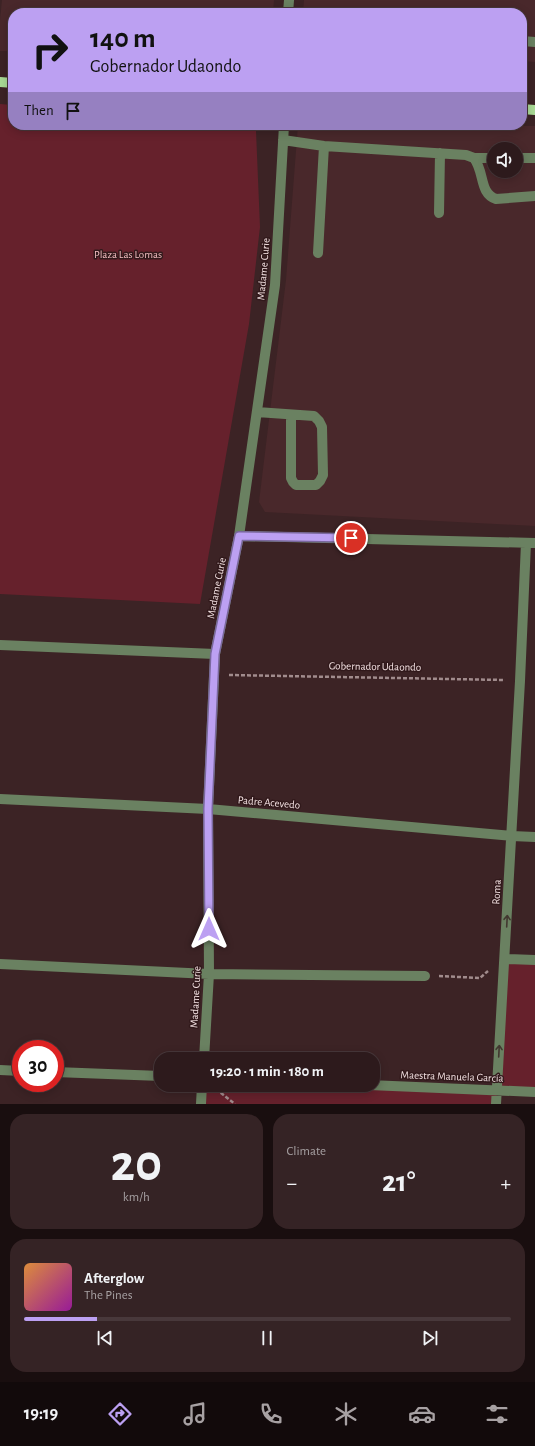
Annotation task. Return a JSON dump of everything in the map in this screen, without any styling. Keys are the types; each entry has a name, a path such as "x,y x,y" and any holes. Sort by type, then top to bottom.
{"street":[{"name":"Madame Curie","path":"204,1052 209,974 208,809 215,654 239,536 275,285 284,130"},
{"path":"283,140 324,146 440,153 466,155 474,158 487,158"},
{"path":"318,254 324,146"},
{"path":"439,214 440,153"},
{"path":"474,158 479,164 486,192 491,197 496,199 535,196"},
{"path":"523,158 535,158"},
{"path":"257,412 314,416 319,421 322,427 323,475 316,485 296,485 291,478 291,415"},
{"path":"239,536 531,543"},
{"name":"Roma","path":"496,1104 520,681 531,543"},
{"path":"0,645 215,654"},
{"name":"Padre Acevedo","path":"0,799 208,809 535,837"},
{"path":"504,958 535,960"},
{"path":"0,964 209,974 425,976"},
{"path":"0,1070 12,1071"},
{"path":"64,1072 154,1076"},
{"name":"Maestra Manuela García","path":"380,1085 535,1092"},
{"path":"201,1104 202,1092"}],"path":[{"name":"Gobernador Udaondo","path":"214,674 520,681"},
{"path":"425,976 480,978 504,958"},
{"path":"220,1092 235,1104"}],"shaded area":[{"path":"2,0 274,0 273,8 8,8 8,51 0,51 0,20"},
{"path":"304,0 535,0 535,62 527,61 527,8 303,8"},
{"path":"527,126 535,126 535,526 265,512 259,502 286,280 298,130 527,130"}],"green space":[{"name":"Plaza Las Lomas","path":"0,104 8,105 8,130 256,130 260,227 249,324 200,604 0,594"},
{"path":"505,959 535,960 535,1092 497,1090"},
{"path":"380,1085 497,1090 496,1104 201,1104 202,1092 380,1092"}],"route":[{"path":"209,929 208,809 215,654 239,536 351,538"}]}
